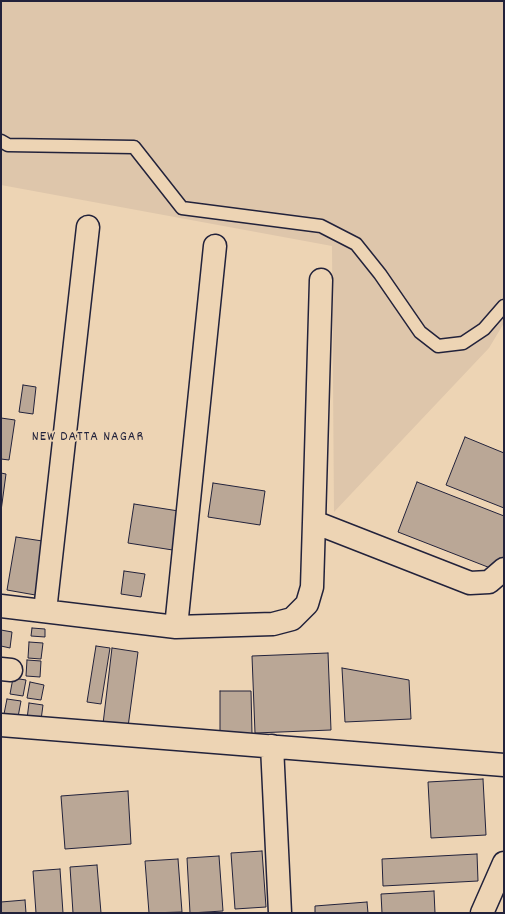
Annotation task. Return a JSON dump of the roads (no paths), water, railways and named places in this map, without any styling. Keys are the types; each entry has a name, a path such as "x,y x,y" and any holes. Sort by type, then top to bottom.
{"street":[{"path":"45,611 88,227"},
{"path":"176,627 215,246"},
{"path":"1,606 176,627 273,624 292,619 306,604 312,587 321,280"},
{"path":"314,522 470,583 489,582 504,569"},
{"path":"1,724 504,765"},
{"path":"272,746 280,913"},
{"path":"482,913 502,874"}],"lane":[{"path":"1,141 8,145 134,146 182,208 321,226 356,244 380,274 420,332 438,346 463,343 484,329 504,306"}],"district":[{"name":"NEW DATTA NAGAR","path":"88,438"}]}
